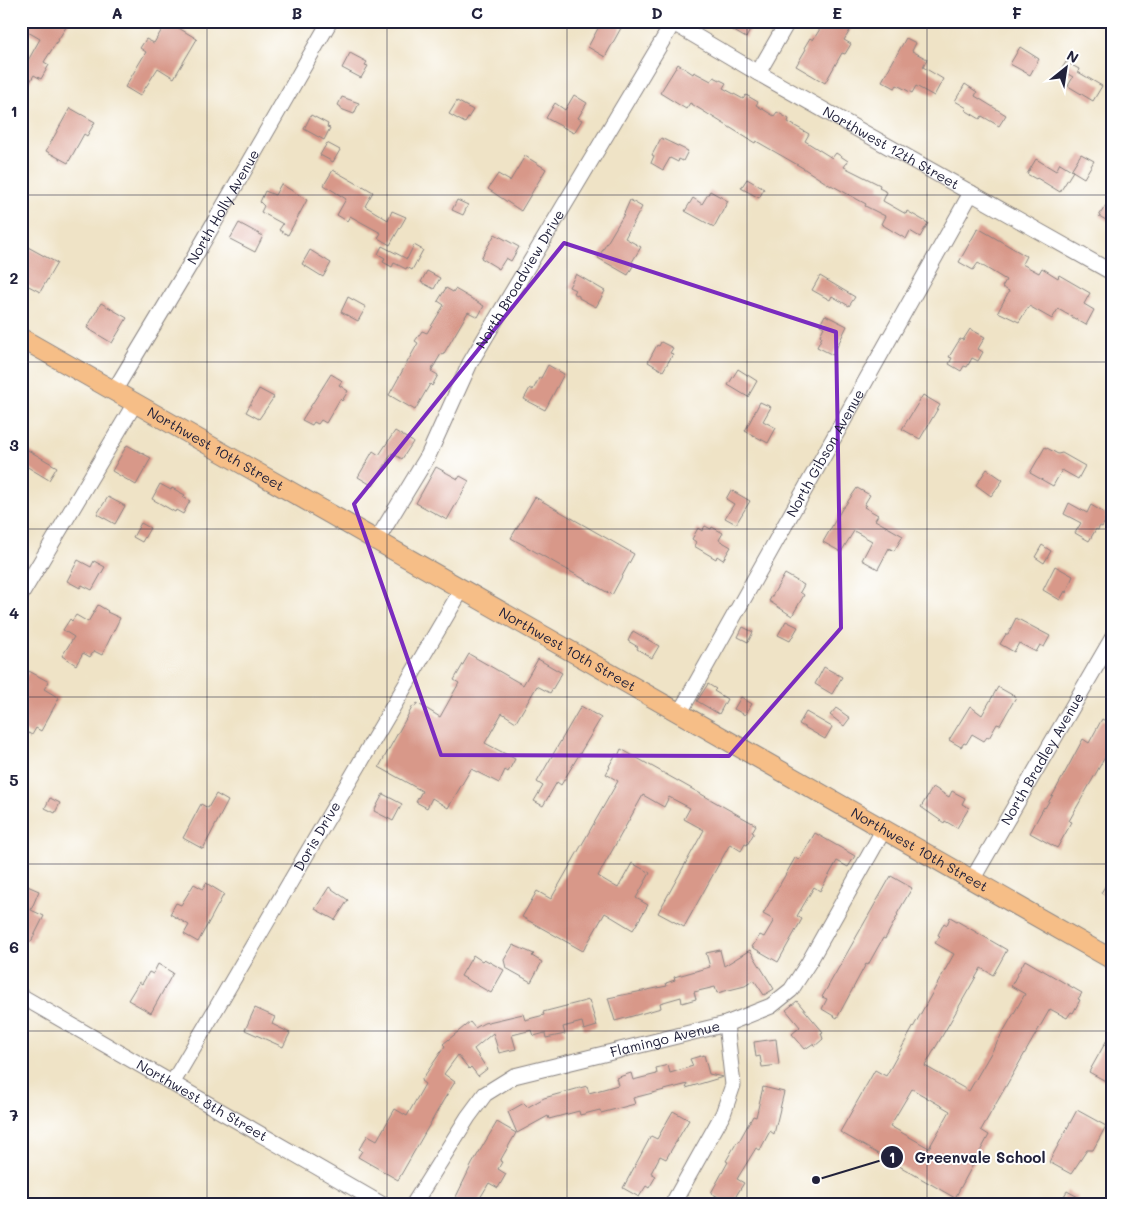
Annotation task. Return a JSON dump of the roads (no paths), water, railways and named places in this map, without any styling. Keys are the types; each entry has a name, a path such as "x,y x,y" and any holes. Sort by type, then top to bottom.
{"main road":[{"name":"Northwest 10th Street","path":"21,338 377,540 678,714 1113,960"}],"street":[{"name":"North Holly Avenue","path":"114,391 191,263 330,21"},
{"path":"758,74 788,21"},
{"name":"Northwest 12th Street","path":"672,22 758,74 1113,273"},
{"name":"North Broadview Drive","path":"377,540 428,456 470,363 672,22"},
{"name":"North Gibson Avenue","path":"678,714 971,193"},
{"path":"21,594 135,403"},
{"name":"Doris Drive","path":"174,1082 462,590"},
{"name":"North Bradley Avenue","path":"972,880 1113,637"},
{"name":"Flamingo Avenue","path":"413,1205 468,1117 485,1094 514,1076 726,1024 770,1006 791,990 814,954 884,829"},
{"name":"Northwest 8th Street","path":"21,996 174,1082 383,1205"},
{"path":"672,1205 724,1114 733,1086 726,1024"}],"place":[{"name":"Greenvale School","path":"816,1180"}]}
